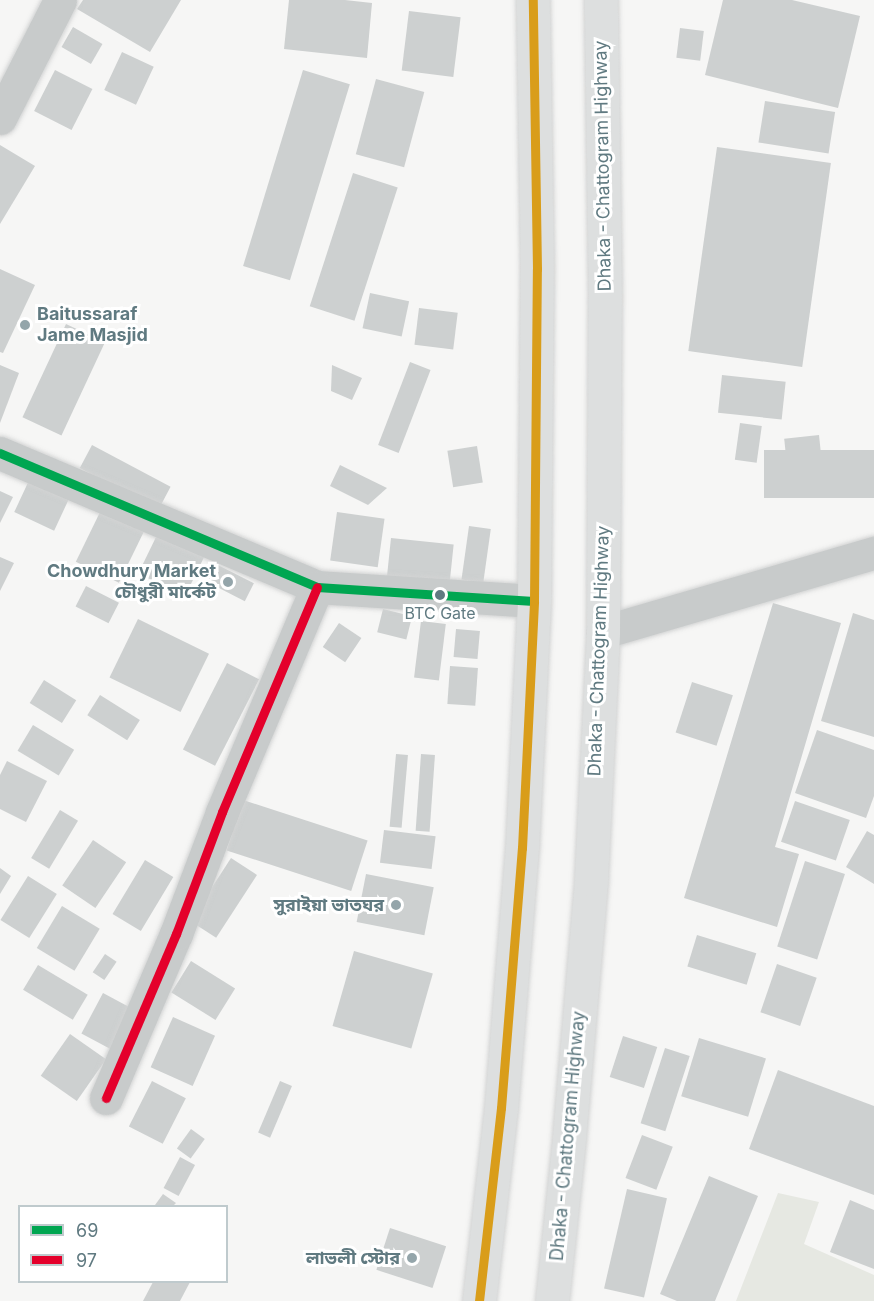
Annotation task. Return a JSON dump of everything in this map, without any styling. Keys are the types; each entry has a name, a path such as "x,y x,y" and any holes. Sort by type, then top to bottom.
{"highway":[{"path":"479,1301 501,1108 522,860 534,601 537,269 533,0"},
{"name":"Dhaka - Chattogram Highway","path":"552,1301 569,1138 591,879 603,632 605,300 601,0"}],"street":[{"path":"0,118 60,0"},
{"path":"0,453 317,587 534,601"},
{"path":"603,632 874,553"},
{"path":"106,1098 176,934 222,812 317,587"}],"shaded area":[{"path":"778,1193 819,1202 804,1244 874,1275 874,1301 736,1301"}],"building":[{"path":"83,0 181,0 150,52 77,9"},
{"path":"289,0 345,0 372,3 367,58 284,49"},
{"path":"723,0 792,0 860,16 838,108 705,75"},
{"path":"409,11 461,17 453,77 402,71"},
{"path":"73,27 102,44 91,64 62,47"},
{"path":"680,28 704,31 700,61 676,58"},
{"path":"122,52 154,67 136,105 104,90"},
{"path":"55,70 92,89 72,130 34,111"},
{"path":"303,70 350,84 290,280 243,266"},
{"path":"376,79 424,92 404,167 356,154"},
{"path":"765,101 835,112 829,154 758,142"},
{"path":"0,145 35,166 0,224"},
{"path":"717,147 831,163 802,367 688,351"},
{"path":"353,173 398,188 354,321 310,306"},
{"path":"0,269 35,285 3,353 0,352"},
{"path":"370,293 409,301 402,337 363,328"},
{"path":"419,308 458,313 453,349 414,345"},
{"path":"66,324 105,342 61,436 22,417"},
{"path":"410,362 431,370 399,453 378,445"},
{"path":"0,365 19,373 0,423"},
{"path":"332,365 362,378 352,400 331,391"},
{"path":"722,375 786,382 782,419 718,413"},
{"path":"740,423 762,426 757,463 735,460"},
{"path":"819,435 821,455 786,459 784,439"},
{"path":"92,445 171,487 158,510 80,468"},
{"path":"477,446 483,483 453,487 447,451"},
{"path":"764,450 874,450 874,498 764,498"},
{"path":"340,465 387,488 368,505 330,486"},
{"path":"32,474 72,493 54,531 14,512"},
{"path":"0,491 13,497 0,523"},
{"path":"103,506 146,527 119,583 76,562"},
{"path":"337,512 385,519 378,567 330,561"},
{"path":"469,526 491,529 483,583 461,579"},
{"path":"158,533 205,556 185,596 138,573"},
{"path":"391,538 454,545 449,586 387,580"},
{"path":"0,557 14,563 0,591"},
{"name":"Chowdhury Market চৌধুরী মার্কেট","path":"212,562 254,583 245,601 203,580"},
{"path":"86,586 119,603 109,623 76,606"},
{"path":"773,603 841,623 775,847 799,854 777,927 684,898"},
{"path":"383,609 412,616 406,640 377,632"},
{"path":"853,613 874,620 874,737 821,721"},
{"path":"138,619 209,654 181,712 110,677"},
{"path":"421,621 446,624 439,681 414,678"},
{"path":"339,623 361,638 345,662 323,647"},
{"path":"456,629 480,631 477,659 454,657"},
{"path":"227,663 259,679 215,766 183,749"},
{"path":"450,666 478,668 475,706 447,704"},
{"path":"44,680 76,700 62,723 30,703"},
{"path":"692,682 733,695 717,746 676,732"},
{"path":"100,695 140,720 127,740 87,715"},
{"path":"33,725 74,750 59,775 18,751"},
{"path":"817,730 874,750 874,796 866,818 795,793"},
{"path":"396,754 408,755 402,828 390,827"},
{"path":"421,754 435,755 430,832 416,831"},
{"path":"7,761 47,781 26,822 0,809 0,775"},
{"path":"243,800 368,840 351,891 227,850"},
{"path":"795,801 850,820 836,861 781,842"},
{"path":"60,810 78,821 49,869 31,858"},
{"path":"384,830 436,836 432,869 380,863"},
{"path":"867,831 874,835 874,884 846,867"},
{"path":"93,840 126,862 95,908 62,886"},
{"path":"231,858 257,875 216,938 190,921"},
{"path":"145,860 173,877 141,931 113,914"},
{"path":"805,861 845,874 817,960 777,947"},
{"path":"0,868 11,876 0,894"},
{"name":"সুরাইয়া ভাতঘর","path":"366,874 434,887 424,935 357,922"},
{"path":"28,876 57,894 29,938 0,920"},
{"path":"62,906 100,929 74,971 37,948"},
{"path":"697,935 756,953 747,985 687,967"},
{"path":"354,951 433,974 411,1049 333,1026"},
{"path":"105,954 117,962 104,980 93,972"},
{"path":"191,961 235,989 215,1020 171,992"},
{"path":"777,964 817,978 800,1026 760,1012"},
{"path":"38,965 88,995 73,1020 23,990"},
{"path":"103,993 135,1010 113,1051 81,1034"},
{"path":"173,1017 215,1036 193,1086 151,1067"},
{"path":"70,1034 106,1059 77,1101 41,1076"},
{"path":"623,1036 657,1047 644,1088 610,1077"},
{"path":"699,1038 766,1058 748,1117 681,1096"},
{"path":"665,1048 690,1056 665,1131 641,1123"},
{"path":"778,1070 874,1106 874,1195 749,1149"},
{"path":"152,1081 186,1098 163,1144 129,1126"},
{"path":"280,1081 292,1086 270,1138 258,1133"},
{"path":"191,1129 205,1139 191,1158 177,1148"},
{"path":"642,1135 673,1147 656,1190 626,1178"},
{"path":"180,1157 195,1165 179,1196 164,1188"},
{"path":"709,1176 758,1196 715,1301 677,1301 660,1294"},
{"path":"627,1189 667,1198 644,1298 604,1288"},
{"path":"163,1194 176,1203 174,1205 155,1205"},
{"path":"850,1200 874,1210 874,1269 830,1252"},
{"name":"লাভলী স্টোর","path":"390,1228 446,1246 433,1288 376,1270"},
{"path":"152,1283 189,1283 180,1301 143,1301"}],"transit line":[{"path":"479,1301 501,1108 522,848 534,601 537,269 533,0"},
{"name":"69","path":"0,453 317,587 534,601"},
{"name":"97","path":"106,1098 176,934 222,812 317,587"}],"place":[{"name":"Baitussaraf Jame Masjid","path":"25,325"},
{"name":"Chowdhury Market চৌধুরী মার্কেট","path":"228,582"},
{"name":"BTC Gate","path":"440,595"},
{"name":"সুরাইয়া ভাতঘর","path":"396,905"},
{"name":"লাভলী স্টোর","path":"412,1258"}]}
